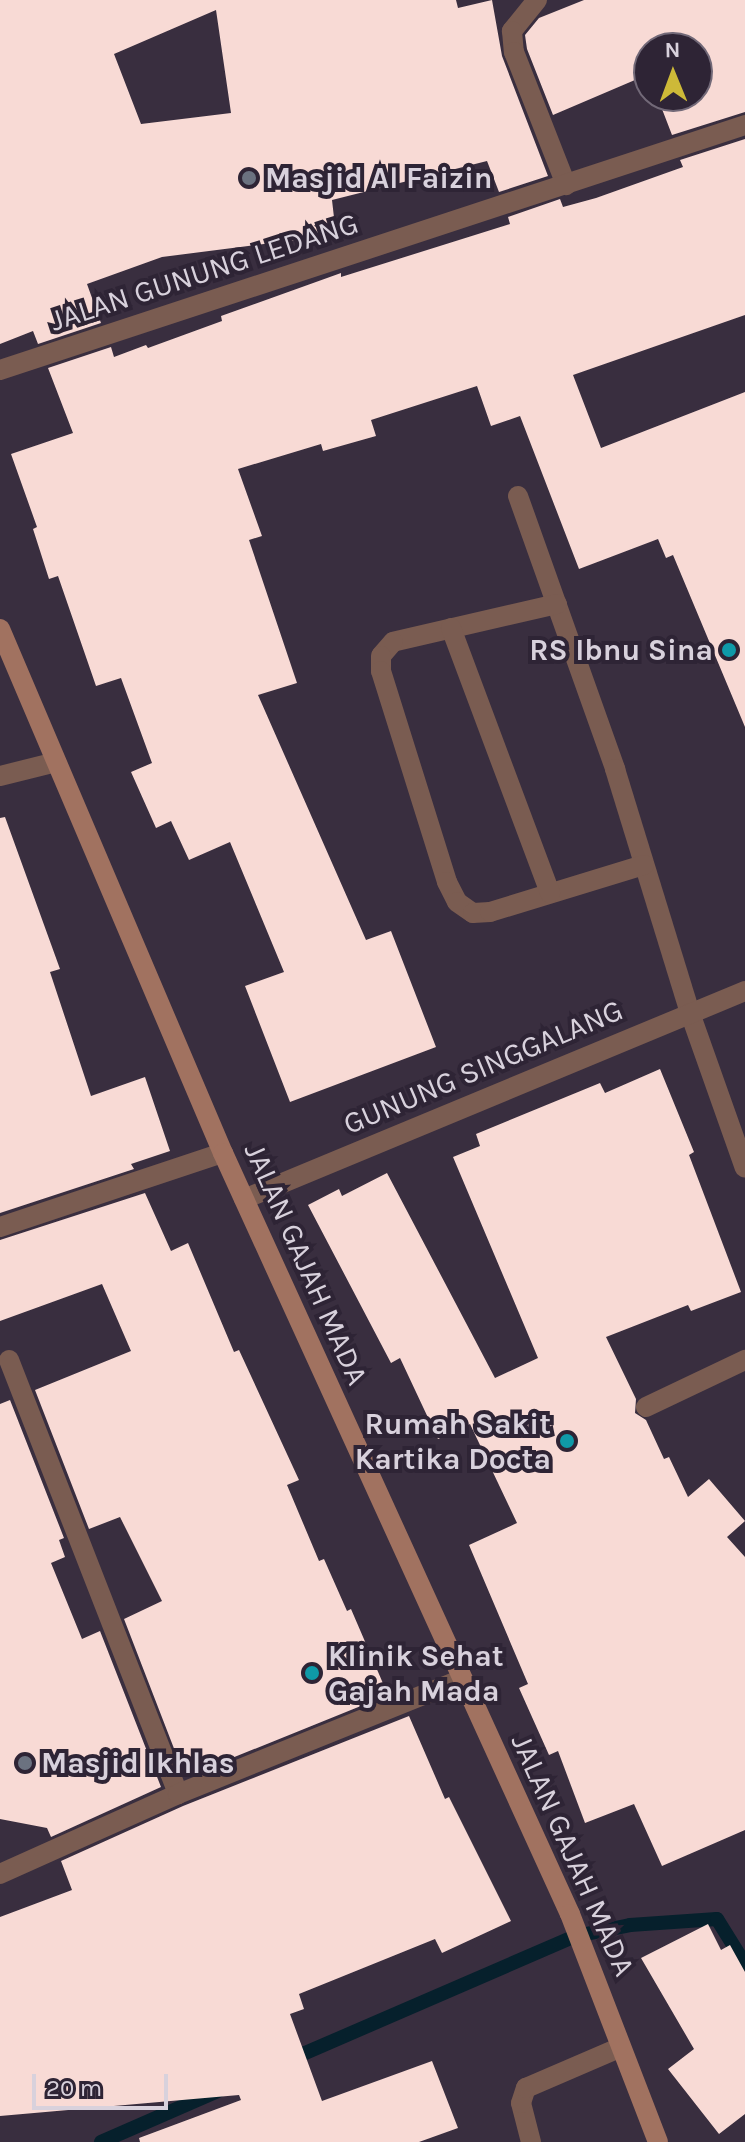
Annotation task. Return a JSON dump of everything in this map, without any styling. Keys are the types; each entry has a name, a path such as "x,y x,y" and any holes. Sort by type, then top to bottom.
{"main road":[{"name":"JALAN GAJAH MADA","path":"0,629 223,1153 570,1914 658,2142"}],"street":[{"path":"537,0 512,31 514,52 566,185"},
{"name":"JALAN GUNUNG LEDANG","path":"0,370 745,125"},
{"path":"518,496 615,769 690,1013 745,1168"},
{"path":"557,604 393,642 381,656 381,671 447,882 457,902 473,913 490,912 644,865"},
{"path":"451,628 550,893"},
{"path":"0,776 56,762"},
{"name":"GUNUNG SINGGALANG","path":"244,1199 745,991"},
{"path":"0,1227 223,1153"},
{"path":"9,1360 178,1794"},
{"path":"646,1407 745,1360"},
{"path":"0,1874 178,1794 462,1679"},
{"path":"531,2142 521,2103 526,2088 621,2047"}],"building":[{"path":"0,0 456,0 458,8 492,0 502,56 548,176 499,192 487,161 332,200 336,235 162,257 87,284 101,323 38,344 33,331 0,344","holes":["216,10 231,113 141,124 114,54"]},
{"path":"584,0 745,0 745,112 672,135 663,112 713,112 713,32 633,32 633,81 553,115 527,49 525,35 539,18"},
{"path":"745,139 745,315 573,375 601,448 745,392 745,727 673,555 666,558 658,539 579,569 520,416 491,426 477,386 371,420 376,436 323,451 321,444 238,469 262,536 249,540 297,683 258,695 366,940 391,931 436,1047 290,1102 245,986 284,972 230,842 189,860 171,821 156,828 131,772 152,763 121,678 96,686 58,576 49,579 33,529 37,527 11,454 73,433 48,368 111,347 114,357 146,345 148,348 222,321 221,316 341,273 341,277 510,224 508,217 560,199 563,207 596,198 683,167 680,160"},
{"path":"5,817 60,969 50,972 91,1096 145,1077 170,1151 131,1164 134,1169 0,1213 0,818"},
{"path":"660,1069 694,1152 689,1155 741,1292 691,1311 688,1305 606,1337 636,1399 635,1413 646,1420 664,1459 669,1457 688,1497 709,1479 745,1521 727,1537 745,1557 745,1830 662,1866 634,1804 585,1823 558,1751 549,1755 519,1688 528,1684 469,1545 517,1523 470,1424 438,1439 400,1358 391,1363 308,1205 339,1189 342,1196 387,1173 495,1378 538,1358 453,1157 480,1146 476,1134 600,1083 605,1093"},
{"path":"145,1193 171,1251 188,1243 234,1352 239,1350 299,1480 287,1485 319,1561 324,1559 347,1611 351,1609 388,1695 185,1777 124,1619 162,1601 120,1517 89,1529 35,1390 131,1351 102,1284 0,1321 0,1240"},
{"path":"10,1400 64,1538 59,1540 65,1557 51,1563 82,1639 100,1631 161,1787 51,1837 47,1828 0,1819 0,1404"},
{"path":"409,1716 445,1799 449,1797 511,1921 442,1953 435,1939 299,1994 304,2009 290,2014 322,2101 432,2061 458,2128 419,2142 140,2142 139,2138 241,2100 239,2095 0,2116 0,1917 72,1890 61,1861 183,1806"},
{"path":"708,1924 721,1950 730,1945 745,1972 745,2114 719,2134 668,2069 694,2049 641,1958"}],"waterway":[{"path":"289,2060 576,1936 630,1925 717,1919 745,1964"},
{"path":"101,2142 218,2091"}],"place":[{"name":"Masjid Al Faizin","path":"249,178"},
{"name":"RS Ibnu Sina","path":"729,650"},
{"name":"Rumah Sakit Kartika Docta","path":"567,1441"},
{"name":"Klinik Sehat Gajah Mada","path":"312,1673"},
{"name":"Masjid Ikhlas","path":"25,1763"}]}
